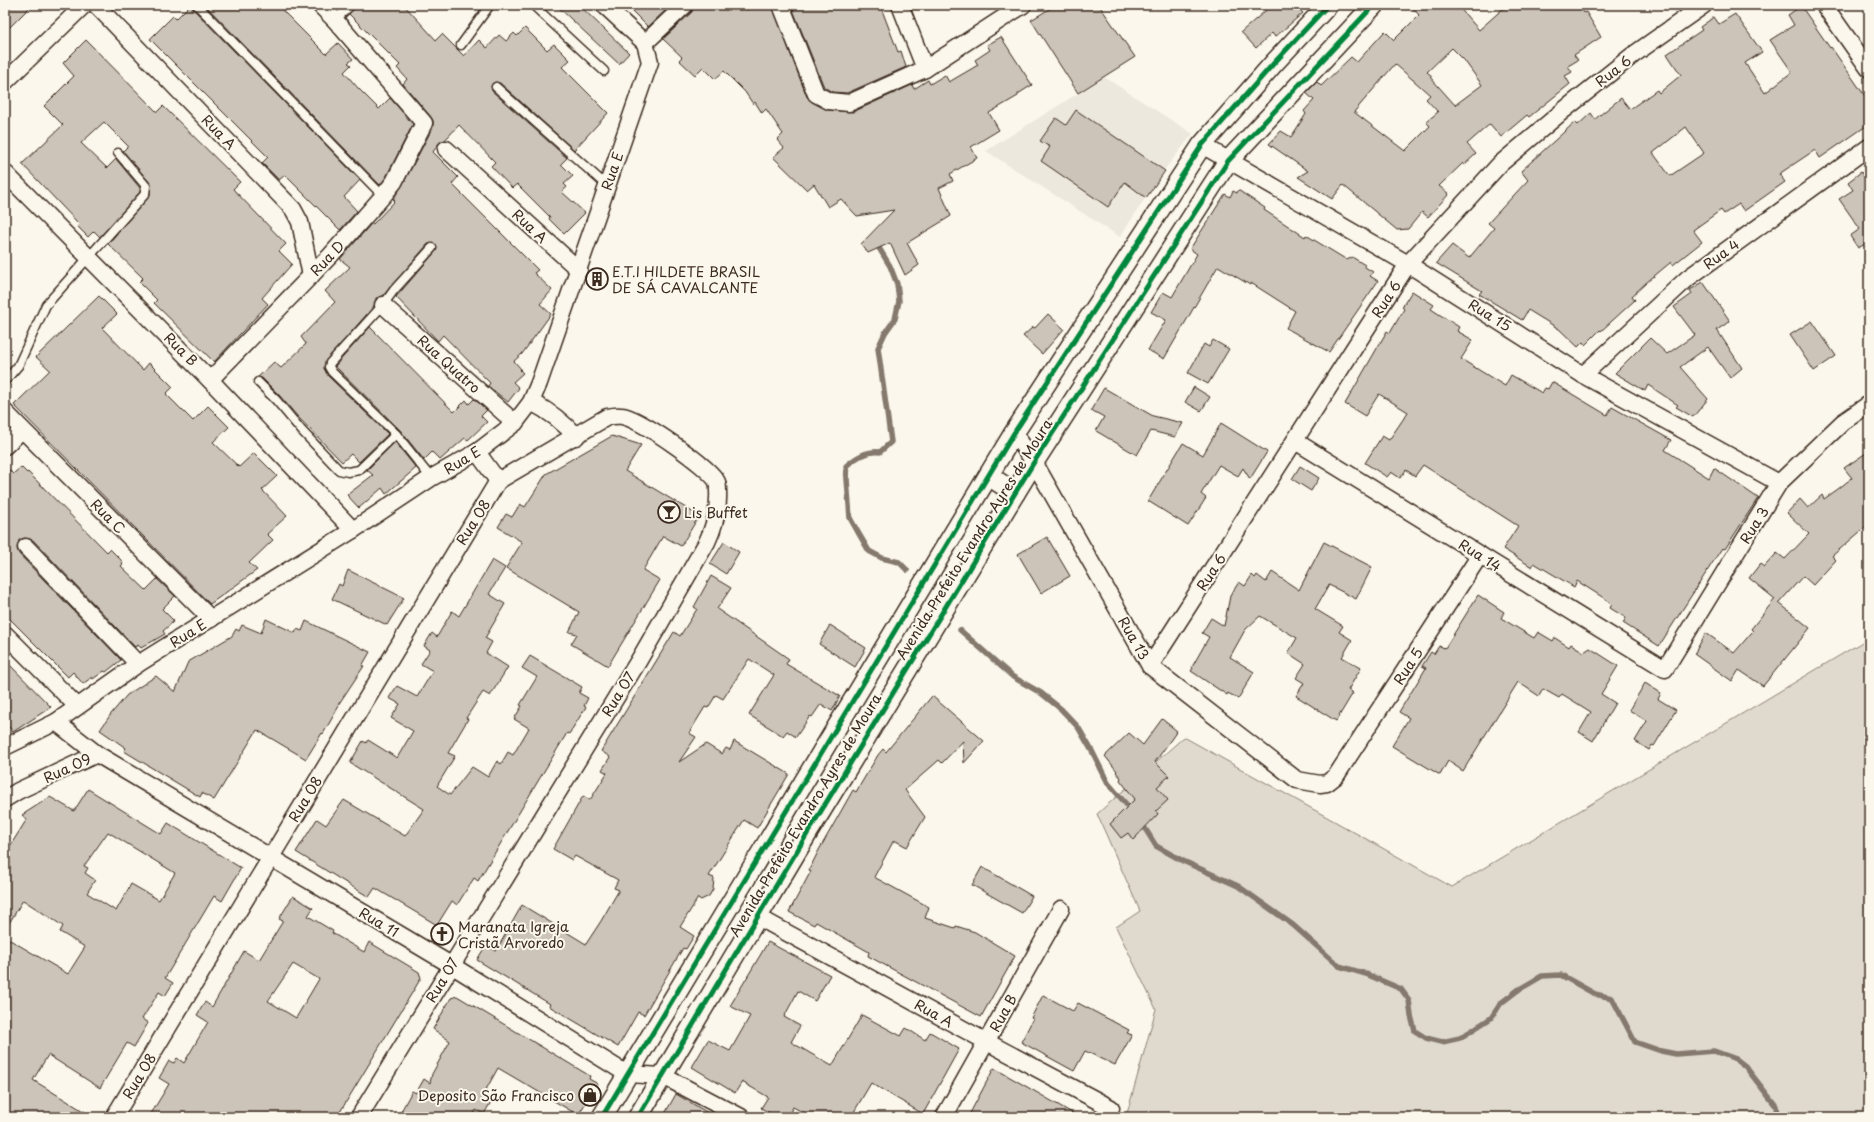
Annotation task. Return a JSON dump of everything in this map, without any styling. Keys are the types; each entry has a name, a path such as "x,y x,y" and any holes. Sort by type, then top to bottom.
{"street":[{"path":"5,82 84,5"},
{"name":"Rua A","path":"96,5 293,209 300,222 311,276"},
{"path":"320,5 335,20"},
{"path":"604,5 647,50 684,5"},
{"path":"781,5 816,94 829,101 849,103 925,69 1023,5"},
{"path":"900,5 925,69"},
{"name":"Avenida Prefeito Evandro Ayres de Moura","path":"602,1117 1014,433 1202,145 1274,63 1328,5"},
{"name":"Avenida Prefeito Evandro Ayres de Moura","path":"638,1117 758,916 1034,462 1228,161 1374,5"},
{"name":"Rua 6","path":"1150,666 1408,264 1500,164 1633,55 1704,5"},
{"path":"1824,5 1869,69"},
{"name":"Rua D","path":"210,380 311,276 383,196 394,182 424,123 335,20"},
{"name":"Rua E","path":"78,706 138,664 211,620 432,478 477,452 515,423 531,402 579,270 649,66 647,50"},
{"name":"Rua 15","path":"1202,145 1408,264 1583,375 1779,483"},
{"name":"Rua 4","path":"1583,375 1688,278 1869,147"},
{"name":"Rua A","path":"446,149 579,270"},
{"name":"Rua B","path":"5,173 210,380 353,530"},
{"name":"Rua Quatro","path":"383,305 515,423"},
{"path":"531,402 548,411 564,423 576,437"},
{"name":"Rua 3","path":"1665,669 1779,483 1843,422 1869,404"},
{"name":"Rua C","path":"5,412 211,620"},
{"name":"Rua 07","path":"359,1117 639,660 707,542 716,522 719,503 717,482 699,463 638,422 624,416 607,417 576,437 498,481"},
{"path":"5,446 22,430"},
{"name":"Rua 13","path":"1014,433 1034,462 1150,666 1297,780 1320,784 1327,783 1336,776"},
{"name":"Rua 14","path":"1294,441 1665,669"},
{"path":"477,452 498,481"},
{"path":"989,476 1015,493"},
{"name":"Rua 08","path":"114,1117 498,481"},
{"path":"26,547 138,664"},
{"name":"Rua 5","path":"1336,776 1480,555"},
{"path":"5,634 78,706 56,722 5,747"},
{"name":"Rua 09","path":"5,799 18,791 98,754 56,722"},
{"name":"Rua 11","path":"98,754 451,965 627,1074 663,1076"},
{"name":"Rua B","path":"944,1117 1061,909"},
{"name":"Rua A","path":"758,916 987,1042 1111,1108"},
{"path":"663,1076 741,1117"}],"lane":[{"path":"197,5 383,196"},
{"path":"335,20 351,5"},
{"path":"461,45 490,5"},
{"path":"533,5 604,71"},
{"path":"496,87 607,186"},
{"path":"5,381 18,366 46,305 88,256 145,194 146,186 118,153"},
{"path":"432,248 334,359 329,367 332,372 396,434 432,478"},
{"path":"258,382 339,470 348,472 359,470 396,434"}],"shaded area":[{"path":"1104,77 1193,134 1161,174 1120,237 986,151"},
{"path":"1869,638 1869,1117 1126,1117 1156,1009 1116,927 1140,911 1097,814 1184,737 1452,887"}],"building":[{"path":"5,5 32,5 5,32"},
{"path":"190,5 192,5 193,9 360,180 344,197 357,211 340,230 285,175 279,180 262,163 268,157 150,39 173,16 176,19"},
{"path":"205,5 277,5 326,54 338,43 353,59 348,63 351,65 344,72 358,88 379,109 390,98 413,124 386,177 380,185"},
{"path":"356,5 404,5 436,40 442,34 464,56 479,40 487,48 499,35 506,41 514,33 517,36 525,28 547,50 554,44 570,60 562,67 608,113 574,150 500,83 495,82 491,86 492,91 567,158 561,164 573,176 564,184 567,187 562,192 585,213 564,234 549,219 550,217 517,184 512,188 491,166 495,162 459,125 445,140 439,143 433,152 458,177 452,184 538,270 534,273 552,290 540,304 551,314 522,354 514,361 523,373 513,382 519,388 508,402 488,386 490,383 443,335 438,341 396,297 436,251 437,247 435,244 428,244 383,296 376,298 374,306 325,362 324,368 328,376 388,434 359,462 351,454 342,462 297,416 280,396 262,378 258,377 274,362 281,368 306,344 301,337 335,302 325,291 350,267 340,259 372,223 373,224 395,201 393,199 402,186 433,127 431,117 403,84 407,79 397,68 400,65 349,14"},
{"path":"556,5 579,5 629,53 619,64"},
{"path":"626,5 671,5 648,27"},
{"path":"694,5 742,5 747,10 754,5 772,5 807,97 812,102 828,110 853,112 912,85 914,89 928,80 930,84 945,75 949,82 978,65 975,60 990,50 987,45 1001,37 1032,85 1018,94 1018,96 989,113 999,130 971,147 977,158 950,174 953,181 939,188 951,216 907,243 919,265 905,275 890,243 868,253 861,244 894,210 857,216 841,199 828,207 814,184 807,190 773,157 784,148 777,140 783,134 766,109 762,113 755,102 753,104 745,92 724,71 715,79 703,67 695,75 679,60 682,57 663,39 692,12"},
{"path":"791,5 880,5 898,52 901,51 906,67 847,93 832,92 824,87"},
{"path":"1056,5 1099,5 1135,57 1078,93 1031,20"},
{"path":"1272,5 1295,5 1303,13 1275,37 1272,33 1256,48 1241,32"},
{"path":"1410,5 1457,5 1479,30 1507,5 1579,5 1584,13 1586,12 1601,37 1574,55 1578,60 1568,66 1572,72 1565,76 1570,84 1529,117 1527,115 1501,137 1490,124 1467,144 1476,154 1464,165 1463,163 1439,186 1449,194 1428,217 1422,212 1408,229 1397,230 1343,185 1332,199 1298,177 1308,171 1269,144 1281,131 1291,137 1306,114 1304,111 1314,100 1306,93 1317,82 1321,86 1351,57 1357,62 1385,31 1394,40 1419,15","holes":["1452,48 1464,60 1482,85 1455,105 1430,77 1432,76 1427,72","1395,64 1430,95 1426,99 1438,112 1426,122 1430,126 1405,151 1354,112"]},
{"path":"1801,6 1869,102 1869,124 1820,158 1815,150 1779,174 1785,182 1744,211 1739,204 1724,214 1721,210 1693,230 1702,242 1673,265 1671,262 1647,282 1632,296 1635,300 1585,345 1583,342 1578,347 1559,329 1528,310 1522,320 1479,294 1482,291 1436,263 1452,245 1469,258 1494,228 1488,223 1528,180 1521,171 1575,122 1578,125 1591,113 1595,119 1621,98 1630,109 1657,90 1659,93 1681,75 1667,54 1702,30 1700,27 1714,17 1719,24 1735,14 1762,52 1745,63 1765,93 1792,72 1770,40 1794,25 1788,15","holes":["1686,127 1704,153 1670,176 1653,153"]},
{"path":"86,40 157,112 163,106 240,182 233,189 286,244 279,251 292,264 262,298 268,304 214,362 154,303 157,300 139,282 143,278 108,244 150,195 150,183 123,151 128,146 104,122 81,143 107,168 116,159 140,188 140,192 100,237 94,231 88,237 77,226 79,224 22,164 63,125 44,106 74,76 63,63"},
{"path":"1076,110 1165,171 1146,198 1125,182 1108,207 1041,161 1050,147 1040,141 1056,118 1066,125"},
{"path":"1861,172 1867,181 1869,180 1869,242 1858,248 1850,236 1860,229 1839,199 1853,190 1848,182"},
{"path":"1238,190 1265,208 1264,210 1305,237 1306,235 1347,260 1352,257 1373,272 1370,276 1378,281 1329,352 1286,328 1295,311 1251,283 1250,285 1218,266 1164,359 1148,350 1166,320 1151,312 1163,292 1172,297 1197,254 1190,249 1225,194 1230,197 1233,191 1237,193"},
{"path":"1703,282 1730,321 1717,330 1742,368 1730,378 1708,347 1680,367 1708,399 1693,417 1676,407 1678,405 1648,385 1645,391 1615,373 1650,338 1667,354 1695,335 1674,307 1692,294 1690,290"},
{"path":"1412,291 1434,305 1431,309 1459,327 1457,331 1473,340 1461,359 1505,386 1511,375 1542,393 1545,388 1548,389 1552,382 1607,415 1612,407 1671,440 1665,450 1709,478 1714,468 1758,498 1725,549 1722,548 1659,646 1623,623 1626,618 1610,608 1612,604 1577,581 1574,587 1534,563 1532,567 1503,549 1518,526 1423,465 1415,476 1406,470 1400,478 1391,472 1387,477 1365,463 1382,436 1389,440 1408,412 1379,394 1365,416 1345,404 1387,331 1390,333 1404,309 1402,307"},
{"path":"99,296 117,314 102,328 143,370 149,363 173,387 166,394 193,421 208,406 229,427 213,442 239,467 254,453 277,476 262,490 287,516 267,534 273,540 249,563 257,570 210,604 14,405 50,370 36,357"},
{"path":"1048,314 1064,329 1042,354 1023,336 1033,327 1035,328"},
{"path":"1812,321 1836,356 1814,371 1790,335"},
{"path":"370,327 454,412 466,400 469,404 474,399 487,410 481,416 487,422 468,440 465,438 440,460 432,452 424,460 400,430 335,366"},
{"path":"1213,340 1229,349 1208,384 1188,373 1204,344 1209,347"},
{"path":"1194,387 1210,397 1201,411 1185,402"},
{"path":"1104,388 1153,416 1183,423 1175,437 1151,431 1137,455 1096,431 1104,417 1091,410"},
{"path":"1221,423 1267,452 1250,479 1243,468 1238,476 1219,465 1201,494 1206,498 1188,526 1148,501 1183,443 1203,455"},
{"path":"612,436 641,445 625,471 699,516 681,546 663,536 643,570 660,580 608,666 571,644 577,634 569,632 579,612 506,568 522,542 498,527 506,514 512,517 520,504 525,507 546,474"},
{"path":"395,442 416,468 386,494 382,488 359,508 347,495 373,475 367,470"},
{"path":"1869,451 1869,524 1832,556 1836,560 1813,585 1803,576 1779,603 1810,628 1763,686 1739,670 1732,681 1694,654 1706,633 1734,653 1753,631 1751,629 1775,599 1749,578 1760,564 1764,567 1777,553 1785,559 1809,534 1787,513 1800,499 1808,508 1822,495 1824,499 1838,489 1852,478 1844,468"},
{"path":"5,466 13,474 21,467 27,473 28,472 107,552 110,549 121,560 123,564 121,566 146,590 157,579 175,596 162,609 174,621 163,631 165,634 141,648 138,645 135,647 33,540 24,538 19,540 17,549 19,554 121,660 106,672 104,671 93,679 92,677 83,684 73,672 68,677 5,614"},
{"path":"1300,466 1319,478 1311,491 1292,479"},
{"path":"1047,537 1070,576 1041,593 1018,554"},
{"path":"724,542 739,552 726,574 710,564"},
{"path":"1324,542 1372,567 1356,599 1329,585 1315,609 1343,626 1339,632 1352,640 1342,657 1361,668 1348,690 1353,693 1336,721 1296,696 1304,683 1296,678 1305,664 1288,653 1297,638 1260,616 1245,630 1230,657 1254,672 1238,699 1228,693 1227,695 1191,671 1209,637 1202,633 1211,618 1224,626 1230,596 1239,582 1245,586 1252,575 1255,578 1257,575 1266,582 1272,572 1299,590"},
{"path":"492,560 505,568 489,594 505,604 485,638 492,642 486,653 508,667 490,696 483,692 466,718 468,719 448,753 455,756 437,786 450,795 472,767 488,777 497,761 501,764 508,752 513,755 529,728 514,719 522,706 520,705 537,677 522,668 530,656 582,687 579,693 588,698 584,706 586,707 569,734 567,733 478,881 474,878 457,905 452,901 437,925 375,888 369,897 296,852 317,819 326,825 344,800 405,836 424,809 350,763 363,741 366,743 368,740 397,758 413,731 391,718 400,704 389,698 397,686 417,697 433,671 421,664 430,650 424,646 432,633 437,637 452,611 459,616"},
{"path":"348,570 404,598 387,625 332,599 339,584 342,586"},
{"path":"711,576 731,588 717,609 789,659 786,664 840,696 832,711 821,704 812,717 810,716 796,737 787,731 783,736 749,715 774,675 749,659 723,699 716,695 708,708 705,707 689,733 696,737 679,762 706,744 722,754 726,748 730,750 734,741 789,774 757,828 744,820 709,876 714,878 713,889 709,896 701,900 698,898 680,927 694,936 686,949 683,948 644,1015 638,1012 618,1047 549,1006 550,1004 477,960 486,945 496,951 522,905 586,944 601,921 619,890 614,888 618,880 575,856 572,860 553,849 583,796 590,800 607,773 602,770 610,757 601,751 674,632 680,636 697,609 694,607"},
{"path":"1478,595 1504,612 1501,618 1534,638 1538,632 1553,641 1555,638 1569,647 1571,644 1584,652 1590,648 1618,666 1601,694 1615,703 1593,741 1579,732 1591,712 1562,694 1559,698 1543,689 1539,696 1518,682 1463,771 1448,761 1440,775 1392,746 1409,718 1399,712 1426,668 1422,666 1431,652 1434,654 1439,646 1445,648"},
{"path":"266,619 295,633 297,629 302,631 306,621 370,652 362,666 364,666 338,705 339,706 323,734 322,733 306,759 257,730 214,800 202,793 200,797 124,751 126,748 100,730 127,695 156,676 175,692 188,662 232,636 236,629 239,631 242,625 261,633"},
{"path":"830,625 866,648 855,667 819,644"},
{"path":"5,660 51,707 13,732 5,722"},
{"path":"1645,683 1661,693 1658,699 1676,710 1654,746 1652,745 1649,750 1635,741 1647,721 1629,710"},
{"path":"932,696 984,741 964,763 963,741 942,763 939,760 905,790 925,817 907,847 894,840 874,877 929,907 925,918 955,928 956,926 975,932 1015,956 981,1017 868,956 869,952 816,922 814,925 789,912 811,871 809,870 819,850 853,790 856,792 878,755 883,749 886,752"},
{"path":"1162,719 1177,731 1155,762 1169,776 1157,787 1168,800 1156,811 1158,814 1133,840 1128,833 1121,838 1110,824 1135,799 1120,780 1121,778 1116,772 1117,771 1105,756 1129,733 1143,745"},
{"path":"88,789 161,834 168,823 241,868 222,901 214,896 165,978 173,983 165,996 159,992 142,1019 148,1023 134,1047 127,1043 100,1088 48,1055 33,1080 93,1117 5,1117 5,937 68,974 85,947 60,932 63,926 23,900 5,930 5,854 27,819 22,815 50,797 74,811","holes":["108,832 175,873 159,900 131,884 116,911 87,893 95,880 85,873 88,868 84,866"]},
{"path":"982,867 1032,896 1022,913 972,885"},
{"path":"293,896 313,908 308,916 333,931 332,933 364,952 369,942 419,972 421,978 337,1117 149,1117 169,1084 159,1078 169,1061 174,1063 177,1058 184,1063 208,1022 197,1015 205,1002 212,1007 244,951 259,960 283,921 279,919","holes":["293,964 319,979 296,1018 268,1001"]},
{"path":"768,942 830,975 815,1001 798,991 784,1017 800,1026 791,1042 832,1066 862,1015 901,1036 906,1028 925,1040 930,1032 959,1049 923,1114 871,1083 851,1117 812,1117 793,1107 787,1117 777,1117 761,1108 768,1097 742,1082 735,1093 692,1067 708,1040 730,1051 750,1016 730,1006"},
{"path":"1043,995 1073,1011 1078,1003 1129,1030 1127,1033 1132,1035 1115,1065 1085,1051 1074,1071 1021,1042"},
{"path":"457,996 590,1076 589,1079 598,1084 578,1115 498,1068 483,1095 492,1100 484,1114 476,1110 472,1117 398,1117 412,1091 416,1093 424,1079 430,1083 432,1074 450,1041 433,1029 451,998"},
{"path":"994,1068 1036,1092 1079,1117 968,1117"},
{"path":"676,1094 715,1117 663,1117"}],"waterway":[{"path":"876,243 890,266 897,284 899,301 895,319 885,333 878,348 891,442 880,452 866,453 846,466 850,518 869,551 882,558 899,562 907,570"},
{"path":"960,630 1013,677 1041,693 1061,709 1078,727 1108,783 1132,811"},
{"path":"1141,822 1156,846 1183,861 1238,886 1293,925 1339,966 1366,974 1401,989 1409,1000 1415,1031 1426,1038 1442,1042 1460,1038 1491,1018 1501,1003 1518,990 1542,976 1561,975 1595,994 1612,998 1635,1042 1661,1051 1676,1054 1714,1051 1736,1059 1745,1066 1776,1106 1777,1117"}],"cycle path":[{"path":"602,1117 1014,433 1179,180 1202,145 1274,63 1328,5"},
{"path":"638,1117 807,834 1034,462 1228,161 1374,5"}],"place":[{"name":"E.T.I HILDETE BRASIL DE SÁ CAVALCANTE","path":"597,279"},
{"name":"Lis Buffet","path":"669,512"},
{"name":"Maranata Igreja Cristã Arvoredo","path":"442,934"},
{"name":"Deposito São Francisco","path":"590,1095"}]}
